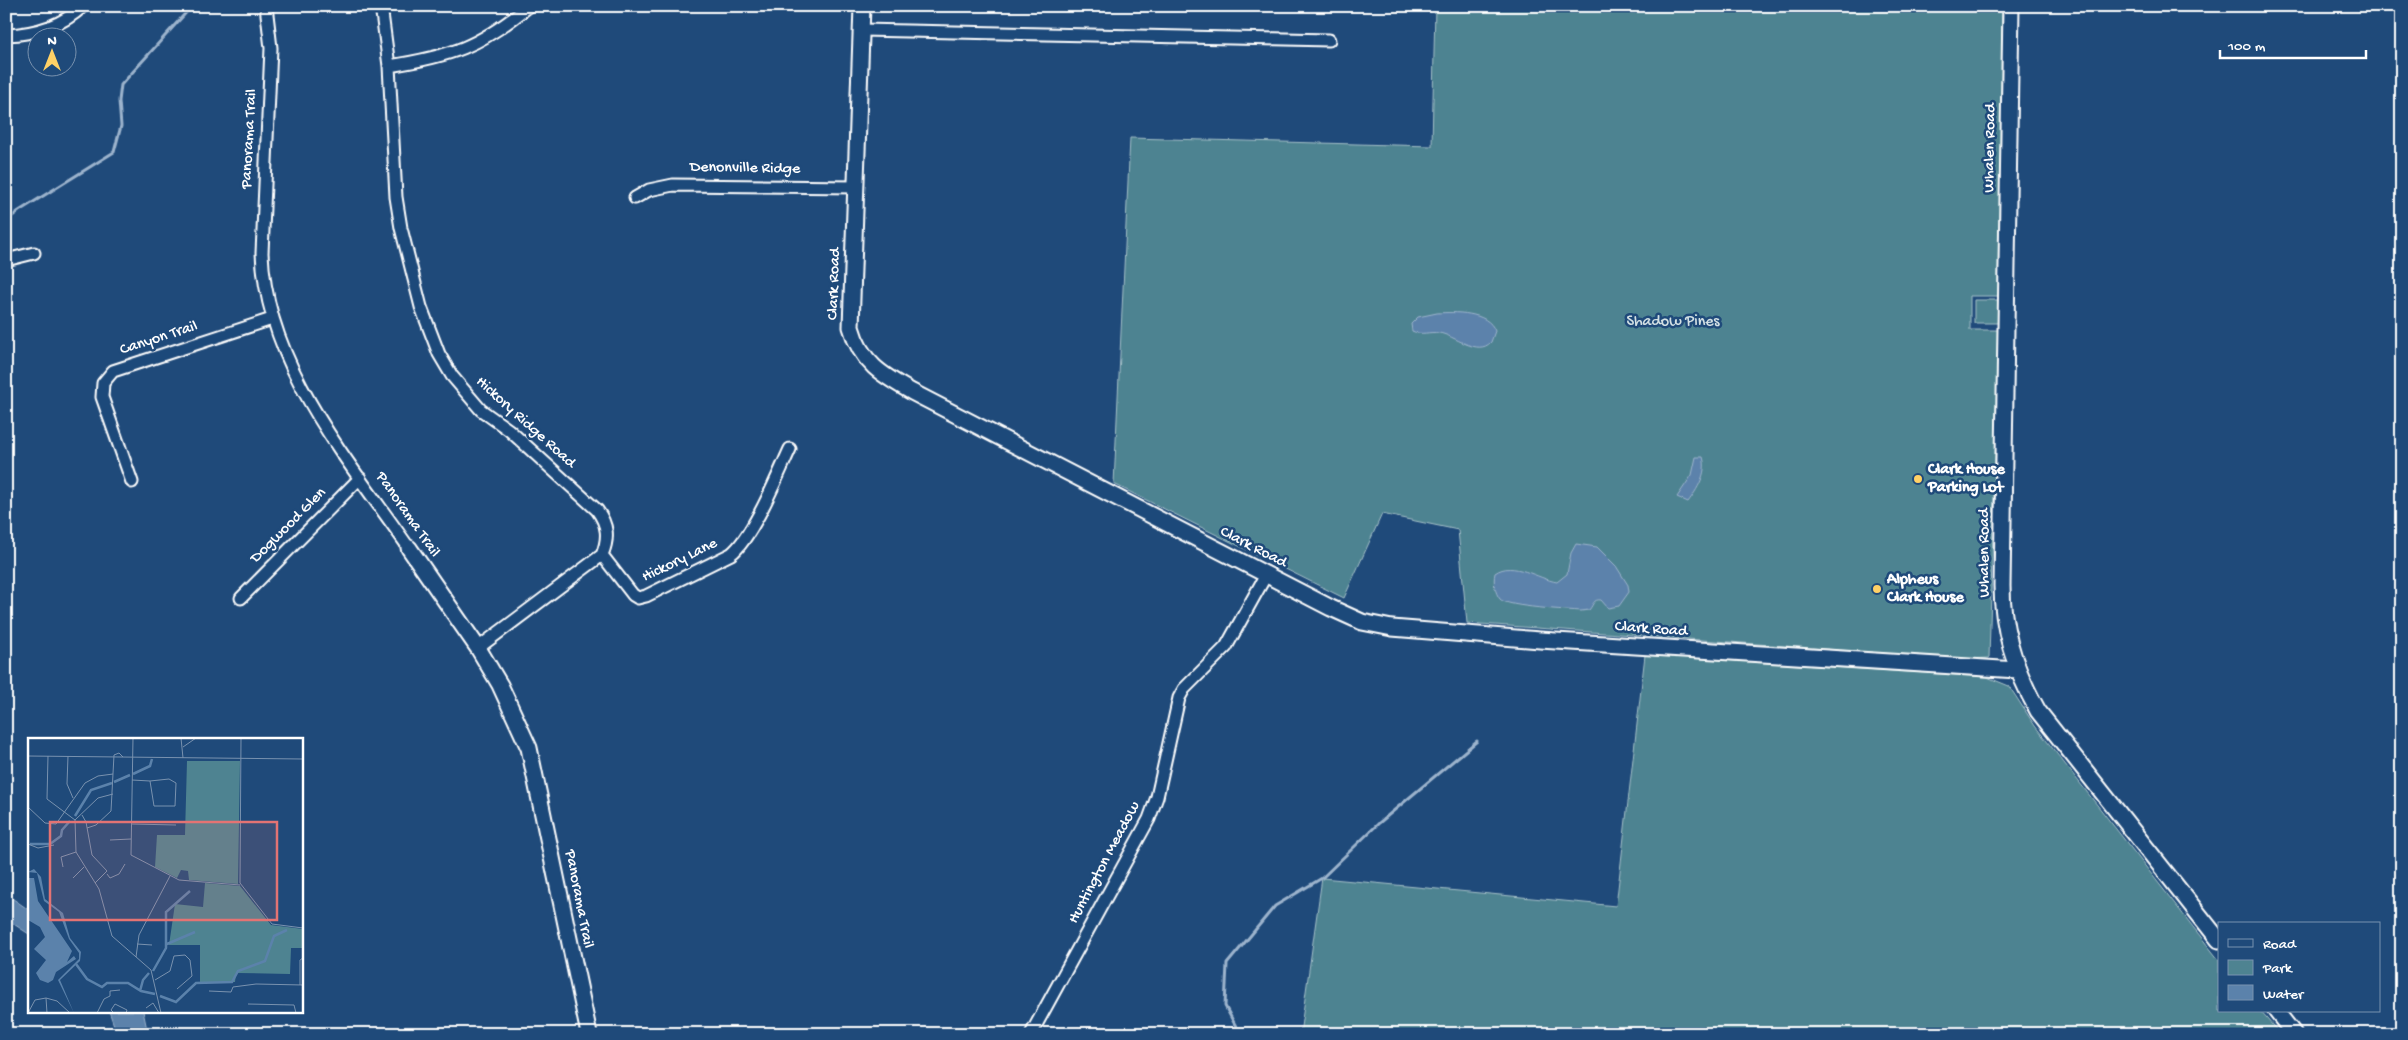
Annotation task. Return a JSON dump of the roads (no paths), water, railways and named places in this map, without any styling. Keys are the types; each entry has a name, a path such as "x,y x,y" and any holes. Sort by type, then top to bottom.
{"street":[{"path":"6,35 20,34 52,26 76,13 83,6"},
{"name":"Panorama Trail","path":"266,6 271,48 262,253 264,281 272,319 315,411 478,648 504,693 529,748 589,1034"},
{"name":"Hickory Ridge Road","path":"380,6 389,66 395,182 401,228 421,307 440,354 452,376 481,410 508,430 597,510 603,518 607,535 602,555"},
{"path":"389,66 442,56 477,43 529,6"},
{"name":"Clark Road","path":"862,6 851,327 860,351 869,362 912,392 1348,616 1392,628 1540,640 2017,670"},
{"name":"Whalen Road","path":"2011,6 2002,604 2007,636 2017,670 2038,711 2218,939"},
{"path":"862,30 1329,40"},
{"name":"Denonville Ridge","path":"635,198 648,190 673,185 857,187"},
{"path":"6,260 34,253"},
{"name":"Canyon Trail","path":"132,482 102,397 103,383 112,371 272,319"},
{"name":"Hickory Lane","path":"602,555 633,595 638,598 646,596 731,554 741,543 752,525 790,449"},
{"name":"Dogwood Glen","path":"241,598 360,478"},
{"path":"478,648 602,555"},
{"name":"Huntington Meadow","path":"1031,1034 1149,819 1157,797 1179,698 1184,689 1226,647 1266,575"},
{"path":"2277,1012 2294,1034"}],"water":[{"path":"1437,313 1478,316 1491,324 1495,331 1491,342 1486,346 1480,347 1466,344 1439,333 1412,331 1411,324 1418,317"},
{"path":"1696,457 1703,457 1703,475 1688,502 1677,497 1692,475"},
{"path":"1576,544 1597,547 1616,566 1628,585 1629,592 1619,606 1608,608 1601,600 1598,600 1595,601 1589,610 1552,609 1505,602 1498,597 1494,584 1495,573 1510,568 1518,569 1557,582 1567,574 1571,553"},
{"path":"6,894 28,909 28,933 6,919"},
{"path":"109,1012 143,1012 148,1034 117,1034"}],"waterway":[{"path":"6,232 11,217 19,211 114,152 121,126 119,101 121,85 192,6"},
{"path":"1240,1034 1225,1006 1227,964 1275,906 1322,878 1379,823 1477,741"}],"place":[{"name":"Clark House Parking Lot","path":"1918,479"},
{"name":"Alpheus Clark House","path":"1877,589"}],"park label":[{"name":"Shadow Pines","path":"1673,322"}]}
